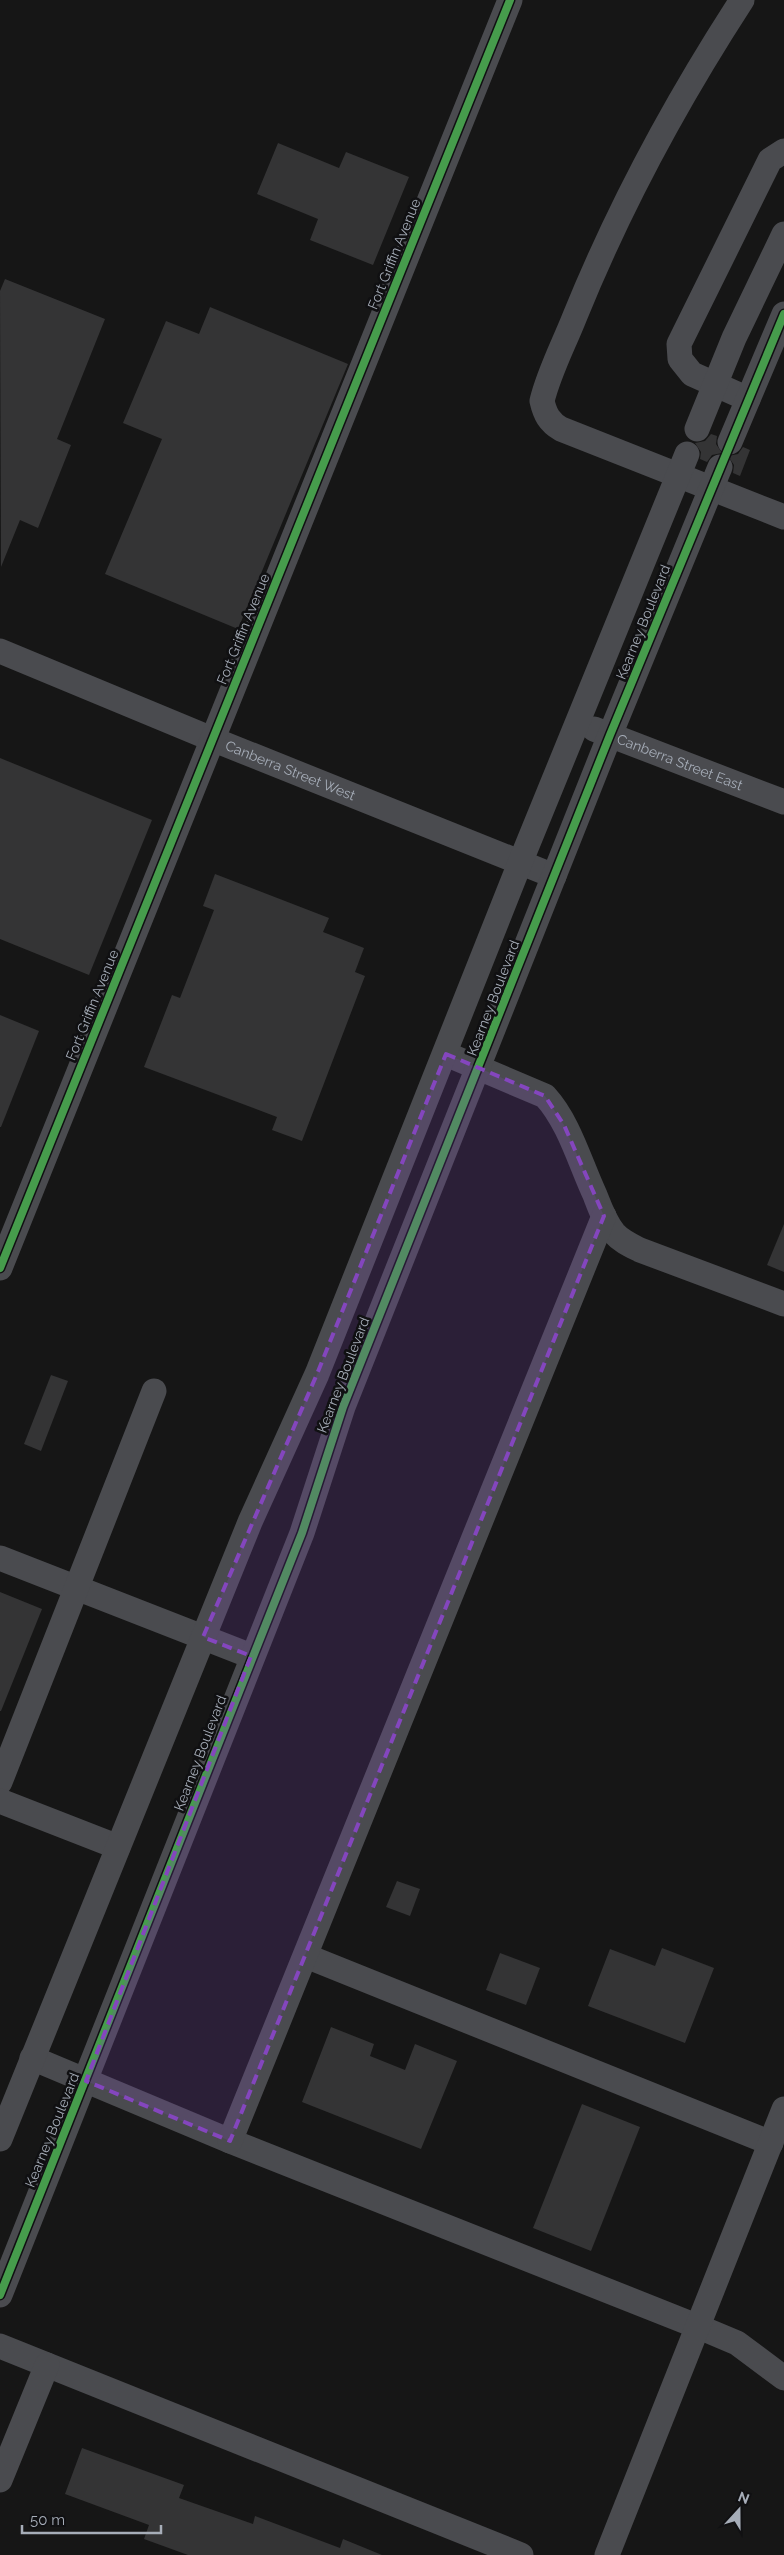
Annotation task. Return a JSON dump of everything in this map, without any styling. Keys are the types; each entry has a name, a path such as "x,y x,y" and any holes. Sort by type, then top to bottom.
{"street":[{"name":"Fort Griffin Avenue","path":"0,1268 510,0"},
{"path":"742,0 704,59 615,222 584,292 542,401 547,417 553,424 683,465 716,478 784,517"},
{"path":"748,399 692,374 680,359 679,344 770,160 784,152"},
{"path":"698,429 738,329 784,234"},
{"path":"730,442 784,314"},
{"name":"Kearney Boulevard","path":"0,2139 203,1637 254,1514 317,1374 446,1054 520,863 683,465"},
{"name":"Kearney Boulevard","path":"0,2294 86,2080 251,1656 302,1533 343,1407 610,735 716,478"},
{"name":"Canberra Street West","path":"0,651 212,739 554,876"},
{"name":"Canberra Street East","path":"578,722 784,802"},
{"path":"446,1054 530,1088 545,1096 554,1106 604,1216 619,1237 640,1250 784,1304"},
{"path":"230,2141 604,1216"},
{"path":"0,1782 154,1391"},
{"path":"0,1558 251,1656"},
{"path":"0,1801 118,1847"},
{"path":"306,1956 771,2143"},
{"path":"32,2058 230,2141 737,2343 784,2378"},
{"path":"607,2555 784,2110"},
{"path":"0,2346 521,2555"},
{"path":"0,2480 47,2365"}],"highlighted area":[{"path":"446,1054 545,1096 564,1125 604,1216 230,2141 86,2081 251,1656 203,1637 317,1374"}],"building":[{"path":"278,143 339,168 346,152 409,177 373,265 310,240 318,219 257,194"},
{"path":"5,279 105,319 57,439 71,445 38,528 20,520 1,567 0,291"},
{"path":"210,307 348,364 238,629 105,574 162,439 123,423 166,321 199,334"},
{"path":"711,434 717,436 716,444 722,453 712,455 707,462 700,459 701,452 695,443 705,441"},
{"path":"743,447 750,450 740,476 733,473 734,465 728,456 738,454"},
{"path":"0,758 152,820 89,975 0,939"},
{"path":"215,874 329,918 323,932 364,948 355,972 365,976 302,1141 272,1130 277,1117 144,1067 172,995 180,998 214,910 203,906"},
{"path":"0,1015 39,1031 1,1127 0,1127"},
{"path":"784,1224 784,1272 767,1265"},
{"path":"51,1375 68,1381 41,1451 24,1444"},
{"path":"0,1592 42,1609 1,1711 0,1711"},
{"path":"397,1881 420,1889 410,1916 386,1907"},
{"path":"662,1948 714,1968 685,2043 588,2006 610,1949 655,1966"},
{"path":"500,1953 540,1968 526,2005 486,1990"},
{"path":"331,2027 374,2044 370,2056 405,2070 415,2044 457,2061 421,2149 302,2102"},
{"path":"582,2104 640,2127 591,2251 533,2228"},
{"path":"82,2448 184,2485 179,2498 253,2524 255,2516 340,2548 343,2539 382,2555 188,2555 144,2539 149,2525 65,2494"}],"cycle path":[{"path":"0,1268 510,0"},
{"path":"0,2295 302,1533 343,1407 610,735 784,314"}]}
